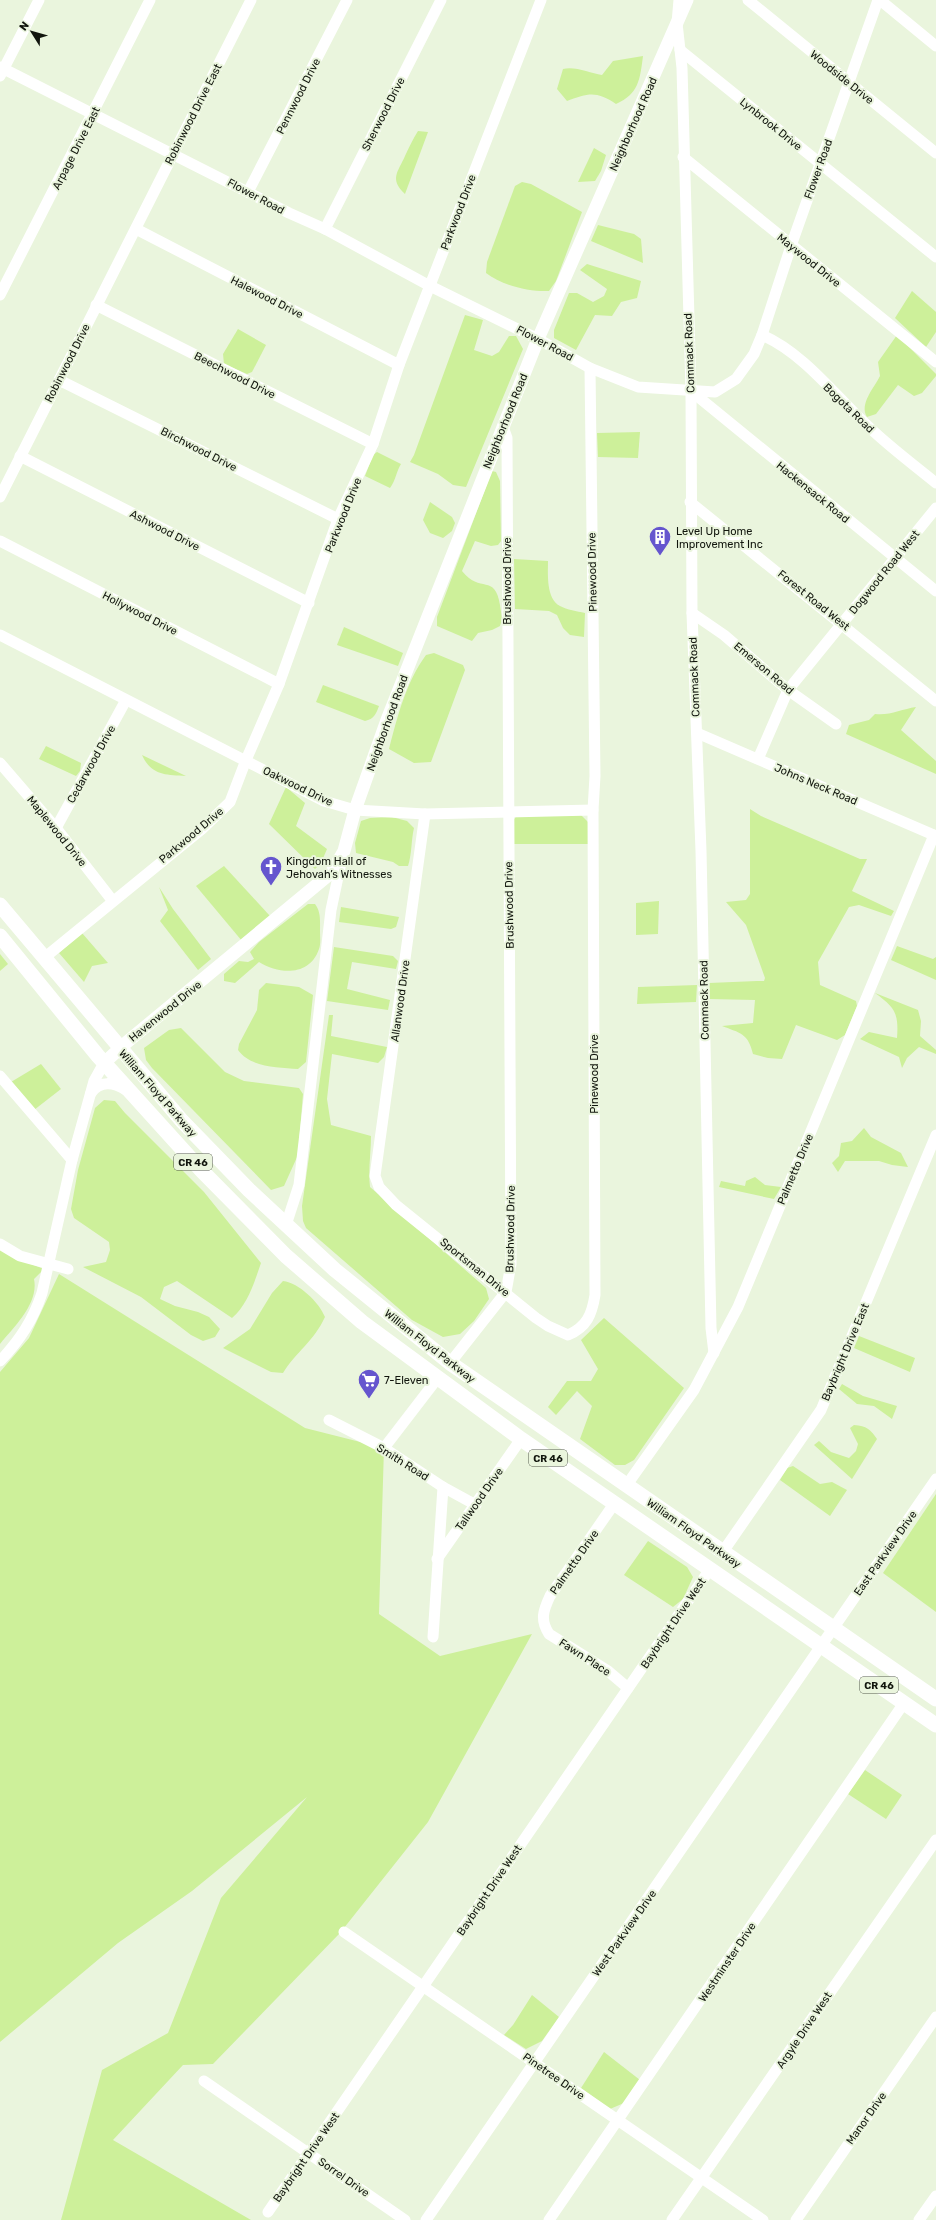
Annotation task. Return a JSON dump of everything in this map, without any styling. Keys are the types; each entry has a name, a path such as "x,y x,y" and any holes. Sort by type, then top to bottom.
{"highway":[{"name":"William Floyd Parkway","path":"0,905 119,1049 206,1146 286,1225 366,1296 450,1363 722,1553 936,1699"},
{"name":"William Floyd Parkway","path":"0,936 104,1063 202,1171 286,1256 362,1322 437,1379 521,1439 936,1725"}],"main road":[{"name":"Neighborhood Road","path":"344,850 355,810 387,720 538,339 686,0"},
{"name":"Havenwood Drive","path":"104,1063 331,873 344,850"}],"street":[{"path":"1,70 39,0"},
{"name":"Arpage Drive East","path":"0,295 150,0"},
{"name":"Robinwood Drive East","path":"136,229 172,153 251,0"},
{"name":"Pennwood Drive","path":"248,192 347,0"},
{"name":"Sherwood Drive","path":"325,229 441,0"},
{"name":"Parkwood Drive","path":"44,958 112,900 202,829 230,802 246,760 279,684 338,519 373,444 399,365 540,0"},
{"name":"Commack Road","path":"679,0 677,23 680,50 691,391 690,502 692,613 701,851 711,1328 714,1353"},
{"name":"Woodside Drive","path":"748,0 936,153"},
{"path":"879,0 936,46"},
{"name":"Flower Road","path":"1,70 172,153 289,214 325,229 430,286 538,339 590,368 638,387 715,392 736,379 754,354 762,335 791,246 879,0"},
{"name":"Lynbrook Drive","path":"680,50 936,257"},
{"name":"Maywood Drive","path":"683,157 936,362"},
{"name":"Robinwood Drive","path":"0,497 96,305 136,229"},
{"name":"Halewood Drive","path":"136,229 399,365"},
{"name":"Beechwood Drive","path":"96,305 373,444"},
{"name":"Bogota Road","path":"762,335 780,343 872,430 936,483"},
{"name":"Pinewood Drive","path":"577,1331 586,1323 592,1312 595,1295 593,810 595,776 590,368"},
{"name":"Birchwood Drive","path":"59,380 338,519"},
{"name":"Hackensack Road","path":"691,391 936,591"},
{"name":"Brushwood Drive","path":"450,1363 506,1292 511,1264 507,438 503,427"},
{"name":"Ashwood Drive","path":"20,456 309,603"},
{"name":"Forest Road West","path":"690,502 936,701"},
{"name":"Dogwood Road West","path":"758,759 788,690 936,508"},
{"name":"Hollywood Drive","path":"0,541 279,684"},
{"name":"Emerson Road","path":"692,613 724,635 788,690 836,724"},
{"name":"Oakwood Drive","path":"0,635 324,801 355,810 425,814 593,810"},
{"name":"Cedarwood Drive","path":"56,828 126,700"},
{"name":"Johns Neck Road","path":"697,733 935,836"},
{"name":"Maplewood Drive","path":"0,763 56,828 112,900"},
{"name":"Allanwood Drive","path":"379,1187 375,1176 377,1151 397,1028 425,814"},
{"name":"Palmetto Drive","path":"626,1486 694,1390 738,1307 935,836"},
{"path":"286,1225 299,1185 331,910 344,850"},
{"path":"321,881 328,886 331,891 331,910"},
{"name":"Havenwood Drive","path":"0,1361 26,1331 35,1313 72,1160 94,1081 104,1063"},
{"path":"0,1076 72,1160"},
{"path":"90,1096 99,1085 107,1083 129,1091"},
{"name":"Baybright Drive East","path":"722,1553 821,1410 936,1134"},
{"name":"Sportsman Drive","path":"379,1187 396,1205 548,1326 568,1335 577,1331"},
{"path":"0,1244 20,1256 68,1269"},
{"path":"384,1448 437,1379"},
{"name":"Smith Road","path":"329,1420 384,1448 443,1487 476,1505"},
{"name":"Tallwood Drive","path":"437,1559 521,1439"},
{"name":"East Parkview Drive","path":"821,1645 936,1479"},
{"name":"Tallwood Drive","path":"433,1637 443,1487"},
{"name":"Palmetto Drive","path":"543,1624 542,1611 550,1596 614,1504"},
{"name":"Baybright Drive West","path":"268,2212 710,1569"},
{"name":"Fawn Place","path":"543,1624 549,1634 608,1671 628,1688"},
{"name":"West Parkview Drive","path":"426,2220 821,1645"},
{"name":"Westminster Drive","path":"549,2220 904,1703"},
{"name":"Argyle Drive West","path":"672,2220 936,1840"},
{"name":"Pinetree Drive","path":"344,1932 763,2220"},
{"name":"Manor Drive","path":"796,2220 936,2017"},
{"name":"Sorrel Drive","path":"204,2081 309,2152 405,2220"},
{"path":"919,2220 936,2196"}],"green space":[{"path":"643,56 641,72 637,85 630,96 616,104 598,95 581,96 567,101 557,89 563,69 577,69 602,75 613,61"},
{"path":"418,131 428,132 405,194 397,184 396,175"},
{"path":"594,148 606,155 601,171 595,181 578,182"},
{"path":"522,182 531,184 582,212 556,281 549,291 516,287 499,281 486,273 487,262 515,186"},
{"path":"598,225 634,234 641,239 643,263 591,241"},
{"path":"587,264 641,281 637,298 621,302 612,316 595,315 576,350 554,338 554,330 569,293 577,293 593,302 604,296 607,289 580,270"},
{"path":"912,291 936,312 936,332 926,347 895,318"},
{"path":"465,315 483,320 474,350 492,356 499,352 509,336 516,336 523,349 466,487 453,485 438,474 410,462 414,455"},
{"path":"238,329 266,345 252,372 247,374 224,364 223,354"},
{"path":"897,335 936,374 936,376 922,393 914,396 898,385 876,414 867,417 865,412 866,401 880,376 878,362"},
{"path":"640,432 638,458 598,457 597,433"},
{"path":"377,452 401,464 390,488 365,476 373,455"},
{"path":"492,471 496,472 500,481 501,541 498,545 491,546 475,541 462,571 475,582 491,586 494,589 498,595 502,616 500,626 492,630 478,633 472,641 437,626 437,617"},
{"path":"430,502 452,517 455,523 452,531 443,538 430,533 423,520"},
{"path":"514,559 548,561 548,579 552,598 555,603 560,606 585,613 584,637 570,635 563,628 557,615 549,611 515,609"},
{"path":"344,627 403,653 398,666 337,645"},
{"path":"434,653 463,665 465,670 431,762 414,763 389,749 403,700 413,677 426,655"},
{"path":"323,685 379,706 376,714 371,719 365,721 316,702"},
{"path":"916,707 901,730 936,761 936,774 846,734 849,725 869,720 875,714 890,713"},
{"path":"46,746 81,763 80,771 76,776 39,759"},
{"path":"142,755 186,776 160,773 150,767"},
{"path":"286,787 305,803 296,826 327,849 321,863 315,869 269,824"},
{"path":"750,809 761,816 860,859 867,859 852,891 894,911 891,916 859,905 849,907 818,962 820,985 856,1001 857,1006 845,1035 837,1040 796,1025 782,1059 768,1058 753,1054 746,1038 738,1032 722,1026 753,1023 755,1000 709,999 709,983 764,981 765,978 746,925 726,902 746,900 750,894"},
{"path":"517,815 581,815 589,823 589,844 514,844 513,821"},
{"path":"392,817 407,821 414,828 408,866 399,866 393,862 356,853 355,843 361,821 370,818"},
{"path":"224,866 270,916 242,941 196,886"},
{"path":"159,887 173,909 211,959 198,970 160,921 168,910"},
{"path":"659,901 658,934 636,935 636,903"},
{"path":"308,904 315,904 317,907 320,923 320,947 315,958 309,964 302,968 285,971 259,962 235,983 224,981 224,974 239,961 248,962 254,959 250,952 259,942"},
{"path":"341,907 399,917 396,927 391,929 339,922"},
{"path":"82,933 108,963 92,966 84,982 59,953"},
{"path":"897,946 933,959 936,957 936,980 891,960"},
{"path":"334,947 393,956 398,961 396,969 352,962 347,989 390,1000 388,1010 327,1001"},
{"path":"0,954 8,964 0,971"},
{"path":"266,983 299,987 313,995 306,1062 298,1069 265,1066 243,1056 238,1050 239,1044 257,1010 259,990"},
{"path":"697,985 696,1002 637,1004 638,987"},
{"path":"875,993 918,1010 921,1021 920,1036 936,1050 936,1054 919,1047 907,1058 902,1068 899,1057 860,1039 869,1032 897,1038 897,1022 894,1011 887,1002"},
{"path":"329,1015 333,1015 331,1036 387,1047 384,1057 378,1063 332,1054 327,1099 331,1125 371,1136 369,1174 370,1187 486,1288 489,1299 474,1321 460,1334 443,1337 412,1320 306,1228 303,1221 302,1206"},
{"path":"181,1028 225,1072 244,1081 299,1088 303,1094 298,1155 284,1186 271,1190 152,1068 146,1060 144,1048 169,1030"},
{"path":"41,1064 61,1089 34,1110 11,1082"},
{"path":"104,1100 115,1101 125,1113 204,1192 261,1263 253,1286 246,1300 232,1318 177,1281 164,1287 160,1299 175,1306 198,1312 209,1317 220,1329 215,1337 203,1341 191,1335 141,1297 83,1267 106,1262 110,1250 109,1242 74,1218 71,1209 78,1170 95,1108"},
{"path":"864,1128 871,1137 901,1153 908,1167 892,1165 879,1161 845,1161 838,1172 832,1163 839,1156 841,1143 852,1141"},
{"path":"755,1177 765,1185 781,1187 774,1199 719,1187 721,1181 745,1186 746,1181"},
{"path":"0,1247 26,1262 44,1269 34,1279 35,1288 33,1297 24,1314 0,1344"},
{"path":"59,1274 305,1428 384,1448 379,1614 440,1656 532,1634 428,1822 340,1933 213,2064 183,2065 113,2140 251,2220 61,2220 102,2070 168,2033 221,1898 307,1797 192,1891 118,1943 0,2042 0,1372 29,1338"},
{"path":"283,1281 295,1285 308,1294 318,1305 325,1317 316,1333 283,1373 271,1372 223,1348 250,1329 272,1293"},
{"path":"604,1318 684,1388 634,1460 625,1465 615,1465 580,1439 592,1406 577,1391 556,1415 548,1407 567,1381 591,1381 598,1369 581,1340"},
{"path":"859,1336 915,1358 910,1372 854,1348"},
{"path":"842,1384 863,1396 897,1406 892,1419 874,1406 857,1404 839,1389"},
{"path":"854,1425 862,1426 868,1429 877,1439 852,1479 814,1445 819,1441 831,1452 849,1458 856,1451 858,1444 850,1428"},
{"path":"793,1466 820,1484 832,1482 847,1490 830,1516 780,1480 787,1468"},
{"path":"936,1494 936,1612 883,1573"},
{"path":"648,1541 687,1567 693,1577 683,1599 673,1607 624,1575"},
{"path":"865,1770 902,1795 886,1819 848,1794"},
{"path":"532,1995 559,2017 542,2041 526,2049 504,2035 513,2025"},
{"path":"604,2052 640,2080 624,2103 610,2109 581,2088"}],"place":[{"name":"Level Up Home Improvement Inc","path":"660,556"},
{"name":"Kingdom Hall of Jehovah’s Witnesses","path":"271,886"},
{"name":"7-Eleven","path":"369,1400"}]}
